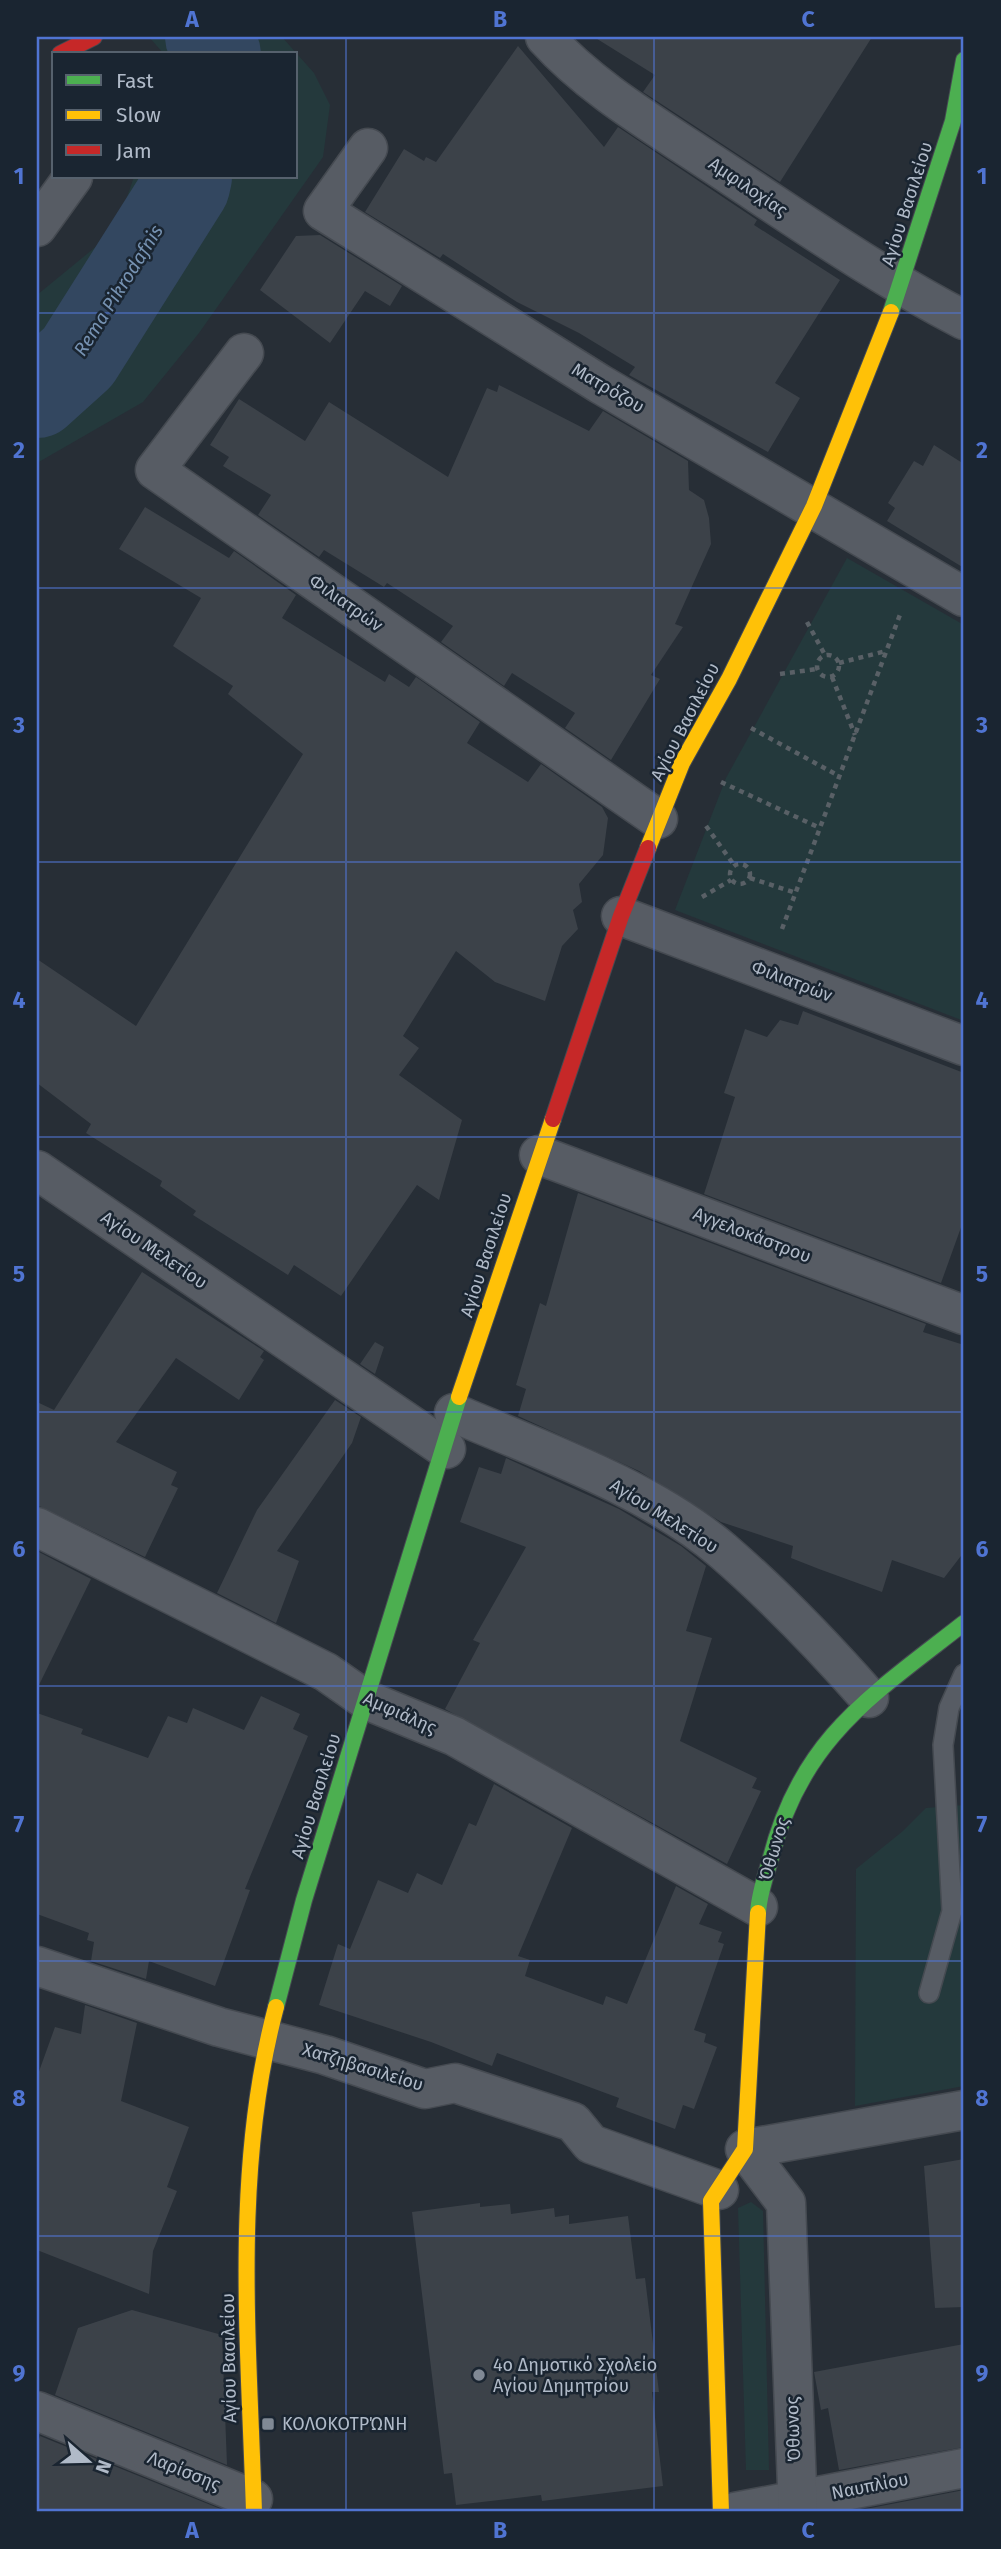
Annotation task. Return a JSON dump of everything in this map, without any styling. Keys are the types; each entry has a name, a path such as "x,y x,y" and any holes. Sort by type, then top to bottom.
{"street":[{"path":"64,52 94,37"},
{"name":"Αμφιλοχίας","path":"545,37 564,58 613,97 901,287 964,320"},
{"name":"Αγίου Βασιλείου","path":"254,2506 247,2200 250,2149 267,2040 304,1900 450,1431 539,1155 621,916 682,763 714,708 814,506 901,287 953,121 964,61"},
{"name":"Ματρόζου","path":"368,148 323,211 600,384 814,506 964,597"},
{"path":"37,227 72,178"},
{"name":"Φιλιατρών","path":"244,353 155,470 658,818"},
{"name":"Φιλιατρών","path":"621,916 964,1046"},
{"name":"Αγγελοκάστρου","path":"539,1155 964,1315"},
{"name":"Αγίου Μελετίου","path":"37,1170 450,1431 619,1486 722,1550 830,1654 869,1698"},
{"name":"Αμφιάλης","path":"37,1527 326,1672 366,1700 454,1737 758,1907"},
{"name":"Όθωνος","path":"721,2512 712,2201 745,2149 758,1907 777,1831 800,1777 833,1732 869,1698 964,1623"},
{"name":"Χατζηβασιλείου","path":"37,1966 267,2040 325,2055 425,2089 455,2083 573,2122 591,2144 719,2190"},
{"path":"745,2149 964,2110"},
{"name":"Όθωνος","path":"745,2149 786,2203 797,2507"},
{"name":"Λαρίσσης","path":"37,2411 254,2506"},
{"name":"Ναυπλίου","path":"735,2512 797,2507 964,2468"}],"lane":[{"path":"929,1993 952,1911 943,1745 949,1708 964,1674"}],"path":[{"path":"766,971 917,569"},
{"path":"839,663 886,651"},
{"path":"825,655 834,656 839,663 839,672 832,677 823,677 817,670 818,661 825,655"},
{"path":"832,677 855,735"},
{"path":"714,708 839,776"},
{"path":"682,763 820,828"},
{"path":"744,864 750,869 750,877 745,884 736,884 730,872 734,865 744,864"},
{"path":"750,877 796,893"}],"green space":[{"path":"149,37 282,37 295,52 162,52"},
{"path":"298,55 314,73 330,105 323,157 199,333 143,402 37,463 37,295 115,231 134,178 298,178"},
{"path":"847,558 964,625 964,1021 675,910 726,778"},
{"path":"964,1805 964,2086 855,2106 856,1869 903,1831 926,1808"},
{"path":"751,2202 763,2211 769,2470 746,2470 738,2208"}],"building":[{"path":"594,37 872,37 780,182 643,92 655,75"},
{"path":"518,46 604,147 618,127 757,220 754,225 840,280 775,383 800,398 768,452 629,375 635,367 579,333 517,302 443,254 440,258 365,212 404,149 424,161 426,157 436,162"},
{"path":"320,235 402,286 390,306 365,291 330,343 260,290 296,236"},
{"path":"499,385 589,431 603,411 688,461 689,490 704,500 709,518 711,544 675,624 683,627 651,675 660,679 611,760 565,728 575,713 512,673 504,686 441,642 453,626 387,583 384,587 324,550 319,557 258,515 271,495 223,466 229,457 210,445 239,399 305,441 329,402 448,477 487,388 497,392"},
{"path":"934,445 964,464 964,568 887,521 895,508 888,503 914,461 923,466"},
{"path":"145,507 229,558 234,551 296,595 282,618 385,682 389,674 409,687 416,677 480,722 467,743 528,782 541,764 602,807 608,818 603,855 579,884 582,902 573,910 578,929 562,946 545,1001 495,982 456,951 403,1036 419,1048 399,1075 462,1120 439,1200 417,1185 341,1296 294,1265 288,1275 193,1215 196,1211 160,1186 162,1181 86,1133 91,1124 37,1083 37,959 136,1026 303,754 228,694 233,686 173,646 201,598 119,549"},
{"path":"803,1011 964,1073 964,1219 941,1283 704,1194 735,1097 724,1093 745,1029 767,1037 780,1020 798,1025"},
{"path":"578,1193 926,1324 923,1332 964,1345 964,1552 944,1578 892,1560 882,1592 819,1569 791,1558 793,1546 721,1522 639,1471 518,1416 526,1389 516,1385 540,1303 546,1306"},
{"path":"142,1272 264,1351 260,1357 264,1360 239,1400 176,1358 116,1442 177,1472 171,1485 178,1488 145,1557 37,1505 37,1402 54,1410"},
{"path":"375,1342 384,1347 375,1374 360,1364"},
{"path":"335,1400 361,1417 352,1443 277,1551 299,1561 276,1623 217,1593 257,1510"},
{"path":"506,1458 619,1509 681,1546 706,1566 686,1631 712,1638 680,1741 757,1778 752,1788 761,1791 727,1864 445,1709 480,1643 473,1640 526,1547 460,1522 479,1467 501,1474"},
{"path":"37,1551 91,1579 37,1689"},
{"path":"261,1696 300,1714 293,1729 308,1736 245,1889 250,1890 215,1986 149,1961 146,1979 91,1961 94,1942 87,1940 89,1933 37,1914 37,1713 83,1729 81,1734 148,1758 168,1716 187,1723 193,1708 244,1730"},
{"path":"494,1784 572,1828 518,1956 530,1960 525,1976 603,2005 606,1996 627,2004 676,1886 708,1904 699,1924 722,1932 718,1942 724,1944 694,2030 706,2034 704,2042 717,2047 694,2109 683,2105 675,2129 616,2107 619,2098 497,2053 492,2066 431,2042 319,2005 338,1944 350,1949 378,1880 408,1893 417,1873 442,1885 469,1823 476,1826"},
{"path":"85,2005 137,2023 121,2101 189,2127 167,2187 177,2191 153,2251 149,2294 37,2250 37,2077 55,2027 81,2034"},
{"path":"964,2159 964,2307 935,2308 924,2166"},
{"path":"480,2203 480,2207 510,2204 511,2214 554,2208 555,2217 569,2215 569,2224 628,2216 636,2279 645,2278 659,2392 652,2392 663,2486 542,2501 541,2495 456,2505 452,2473 444,2474 412,2212"},
{"path":"132,2310 222,2335 227,2465 55,2395 78,2328"},
{"path":"964,2344 964,2447 839,2470 828,2408 821,2410 814,2372"},
{"path":"40,2436 228,2512 37,2512 37,2446"},
{"path":"964,2490 964,2512 850,2512"}],"waterway":[{"name":"Rema Pikrodafnis","path":"209,37 216,52"},
{"name":"Rema Pikrodafnis","path":"37,394 78,357 186,186 188,178"}],"traffic: fast":[{"path":"891,312 953,121 964,60"},
{"path":"276,2007 304,1900 459,1397"},
{"path":"758,1913 762,1886 783,1819 800,1783 820,1751 870,1698 964,1623"}],"traffic: slow":[{"path":"648,848 682,763 729,679 814,506 891,312"},
{"path":"459,1397 553,1119"},
{"path":"721,2512 711,2201 745,2149 758,1913"},
{"path":"254,2512 247,2322 248,2195 262,2069 276,2007"}],"traffic: jam":[{"path":"64,52 94,37"},
{"path":"553,1119 621,916 648,848"}],"place":[{"name":"4ο Δημοτικό Σχολείο Αγίου Δημητρίου","path":"479,2375"},
{"name":"ΚΟΛΟΚΟΤΡΏΝΗ","path":"268,2424"}]}
